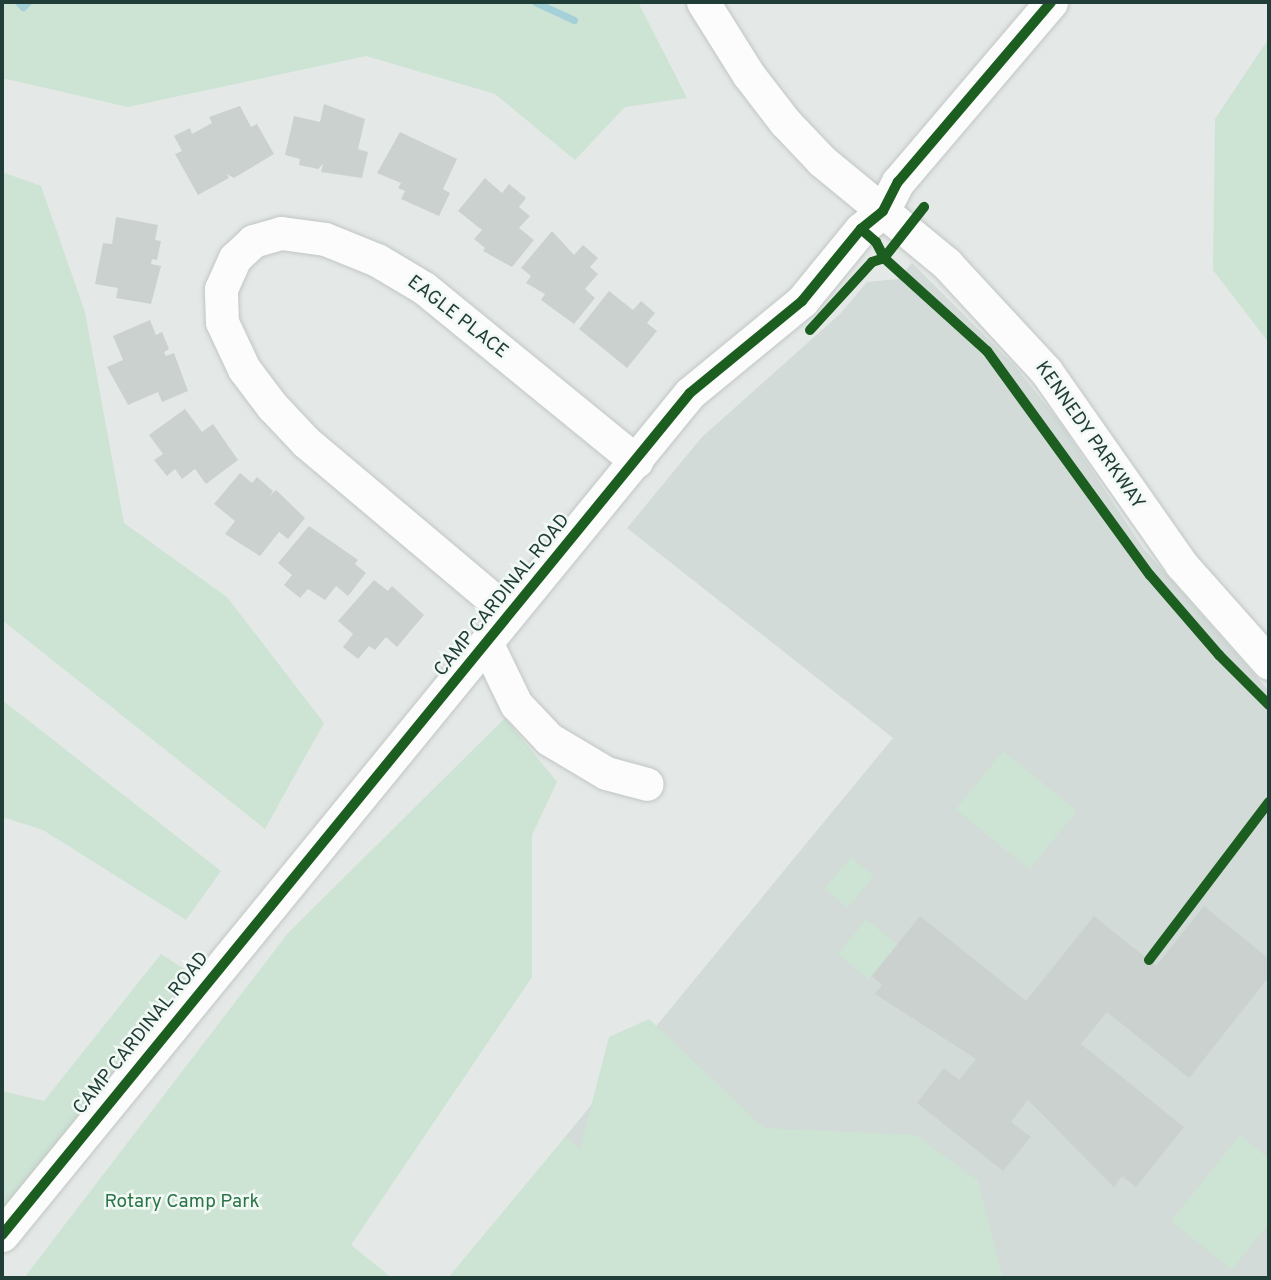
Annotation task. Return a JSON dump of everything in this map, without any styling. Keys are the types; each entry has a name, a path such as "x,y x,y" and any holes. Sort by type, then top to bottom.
{"street":[{"name":"KENNEDY PARKWAY","path":"703,2 748,74 785,122 822,161 946,263 1038,362 1181,564 1269,663"},
{"name":"CAMP CARDINAL ROAD","path":"2,1235 690,393 803,301 861,229 883,211 898,182 1051,2"},
{"name":"EAGLE PLACE","path":"509,613 306,442 272,406 244,369 222,322 221,289 235,258 253,241 281,233 325,239 377,260 424,288 636,461"},
{"path":"487,644 516,704 550,740 606,773 647,784"}],"shaded area":[{"path":"912,263 1014,365 1061,424 1143,548 1269,691 1269,1278 741,1278 565,1137 893,738 627,528 702,437 840,314 867,282 898,279"}],"green space":[{"path":"2,2 638,2 687,98 625,107 575,160 495,94 366,56 128,107 2,78"},
{"path":"1269,38 1269,343 1213,270 1215,119"},
{"path":"2,172 41,186 85,312 124,523 227,597 324,723 265,829 2,620"},
{"path":"2,700 221,871 186,920 43,830 2,817"},
{"name":"Rotary Camp Park","path":"505,718 557,782 532,835 532,977 351,1245 392,1278 24,1278 288,933"},
{"path":"1003,751 1077,811 1030,869 956,809"},
{"path":"851,857 874,876 848,908 825,888"},
{"path":"866,919 897,944 869,979 838,954"},
{"path":"161,954 192,974 2,1211 2,1091 44,1101"},
{"path":"649,1019 764,1128 916,1135 978,1181 1003,1278 448,1278 565,1137 580,1149 609,1037"},
{"path":"1240,1135 1269,1159 1269,1223 1232,1270 1171,1221"}],"building":[{"path":"324,104 365,119 358,149 368,152 362,178 321,172 323,164 318,169 299,165 300,159 285,155 294,116 320,122"},
{"path":"240,106 251,127 257,124 274,154 234,178 227,174 229,178 198,195 175,154 182,151 174,136 190,128 192,134 212,123 209,117"},
{"path":"400,132 457,159 443,189 450,193 439,216 401,199 405,191 398,188 401,183 377,173"},
{"path":"485,178 502,193 509,184 526,198 519,207 530,216 519,228 534,240 512,267 483,251 485,248 474,239 482,230 458,211"},
{"path":"116,217 158,225 155,240 161,241 157,260 152,259 151,264 161,266 151,304 116,298 118,288 95,284 103,243 112,244"},
{"path":"552,231 574,255 583,245 598,258 590,267 598,274 585,289 595,298 574,324 541,300 545,294 526,283 531,276 521,268"},
{"path":"609,291 633,310 641,301 655,313 647,323 657,331 627,368 579,329"},
{"path":"150,320 156,335 162,332 169,349 164,352 166,356 174,353 188,391 162,402 158,392 128,405 107,367 123,360 113,336"},
{"path":"185,409 202,432 213,424 238,460 206,484 195,469 182,479 175,469 167,476 154,460 163,454 149,435"},
{"path":"240,473 252,483 257,477 273,491 270,496 276,490 305,518 288,539 279,532 260,556 225,534 235,521 214,504"},
{"path":"309,526 358,560 355,564 366,573 348,596 336,586 325,600 308,589 300,598 284,585 292,575 278,563"},
{"path":"374,580 388,591 392,586 424,615 397,647 386,637 375,650 369,646 358,659 343,647 353,634 338,621"},
{"path":"1204,906 1269,959 1269,977 1189,1078 1107,1012 1081,1044 1184,1127 1136,1187 1122,1176 1114,1187 1028,1100 1011,1122 1031,1137 1003,1171 917,1103 944,1068 959,1080 976,1059 875,994 882,985 872,976 920,916 1026,1001 1094,916 1156,966"}],"waterway":[{"path":"18,2 23,7 28,2"},
{"path":"535,2 574,20"}],"cycle path":[{"path":"2,1235 690,393 802,301 861,229 883,211 898,182 1051,2"},
{"path":"810,330 872,262 884,258 924,207"},
{"path":"861,229 876,242 884,258 987,351 1150,575 1219,655 1269,705"},
{"path":"1149,960 1269,802"}]}
